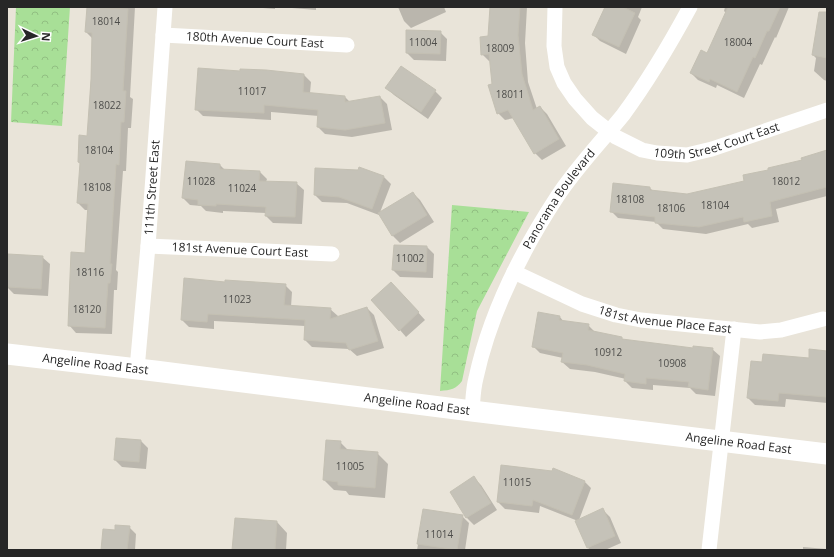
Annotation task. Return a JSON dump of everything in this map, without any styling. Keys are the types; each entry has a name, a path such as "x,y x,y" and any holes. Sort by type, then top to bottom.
{"street":[{"name":"111th Street East","path":"137,369 148,246 165,7"},
{"name":"109th Street Court East","path":"555,7 554,46 557,67 564,83 575,99 592,118 616,137 642,150 657,153 687,155 827,110"},
{"name":"Panorama Boulevard","path":"472,411 475,379 492,323 524,252 557,197 623,114 650,75 690,7"},
{"name":"180th Avenue Court East","path":"163,35 347,45"},
{"name":"181st Avenue Court East","path":"148,246 332,254"},
{"name":"181st Avenue Place East","path":"514,272 582,304 616,315 641,320 760,332 781,330 823,319"},
{"path":"709,550 734,329"},
{"name":"Angeline Road East","path":"7,354 827,454"}],"green space":[{"path":"16,7 70,7 62,126 11,122"},
{"path":"452,205 529,212 477,311 462,381 453,389 440,391"}],"building":[{"path":"87,7 128,9 123,91 126,91 124,122 121,122 119,165 116,164 110,264 112,264 110,283 108,283 105,328 68,326 71,252 85,253 88,204 77,203 80,163 78,162 79,135 87,136 91,80 92,33 85,32"},
{"path":"490,7 520,7 518,35 522,74 533,110 540,106 559,139 534,154 508,110 497,114 488,85 492,84 489,54 481,55 480,37 488,36"},
{"path":"605,7 623,7 635,13 619,47 592,35"},
{"path":"728,7 780,7 755,58 753,57 737,92 710,79 709,82 690,73 701,50 707,53"},
{"path":"819,12 827,12 827,58 812,55"},
{"path":"406,30 441,31 440,54 406,53"},
{"path":"401,66 436,90 421,112 385,88"},
{"path":"198,68 240,71 240,69 266,70 304,74 303,92 345,96 345,102 380,96 385,123 345,130 317,127 318,110 264,105 264,113 195,110"},
{"path":"827,150 827,187 770,202 772,216 744,222 743,217 699,227 655,223 655,217 610,212 613,183 650,187 650,190 687,194 744,181 743,175 768,170 768,168 802,160 801,158"},
{"path":"186,161 220,164 220,169 260,171 259,181 297,182 295,217 265,216 266,207 216,204 216,206 198,205 198,200 182,198"},
{"path":"359,167 384,176 372,209 339,197 314,195 315,168 358,170"},
{"path":"413,192 427,215 392,236 378,213"},
{"path":"394,245 427,246 426,272 392,270"},
{"path":"8,254 43,256 41,289 7,287"},
{"path":"184,278 225,282 225,280 286,284 284,305 331,308 330,319 367,307 378,341 349,350 346,343 304,340 305,320 208,314 207,322 181,320"},
{"path":"391,282 419,312 399,331 371,300"},
{"path":"538,312 560,316 559,320 589,324 588,330 622,337 622,339 693,348 693,346 713,348 708,390 688,387 689,382 646,378 646,384 624,381 625,374 587,365 561,362 563,353 532,347"},
{"path":"809,349 827,351 826,397 779,393 778,401 747,398 751,361 762,362 763,354 809,358"},
{"path":"116,438 141,440 139,462 114,460"},
{"path":"326,440 341,441 340,449 378,452 375,488 338,485 338,482 323,480"},
{"path":"501,465 552,471 553,468 585,481 572,515 533,500 532,506 497,502"},
{"path":"474,476 491,503 466,518 450,492"},
{"path":"603,508 615,536 587,548 575,521"},
{"path":"423,509 463,515 457,550 417,544"},
{"path":"235,518 277,521 275,550 232,550"},
{"path":"115,525 130,526 127,550 101,550 103,529 115,530"}]}
